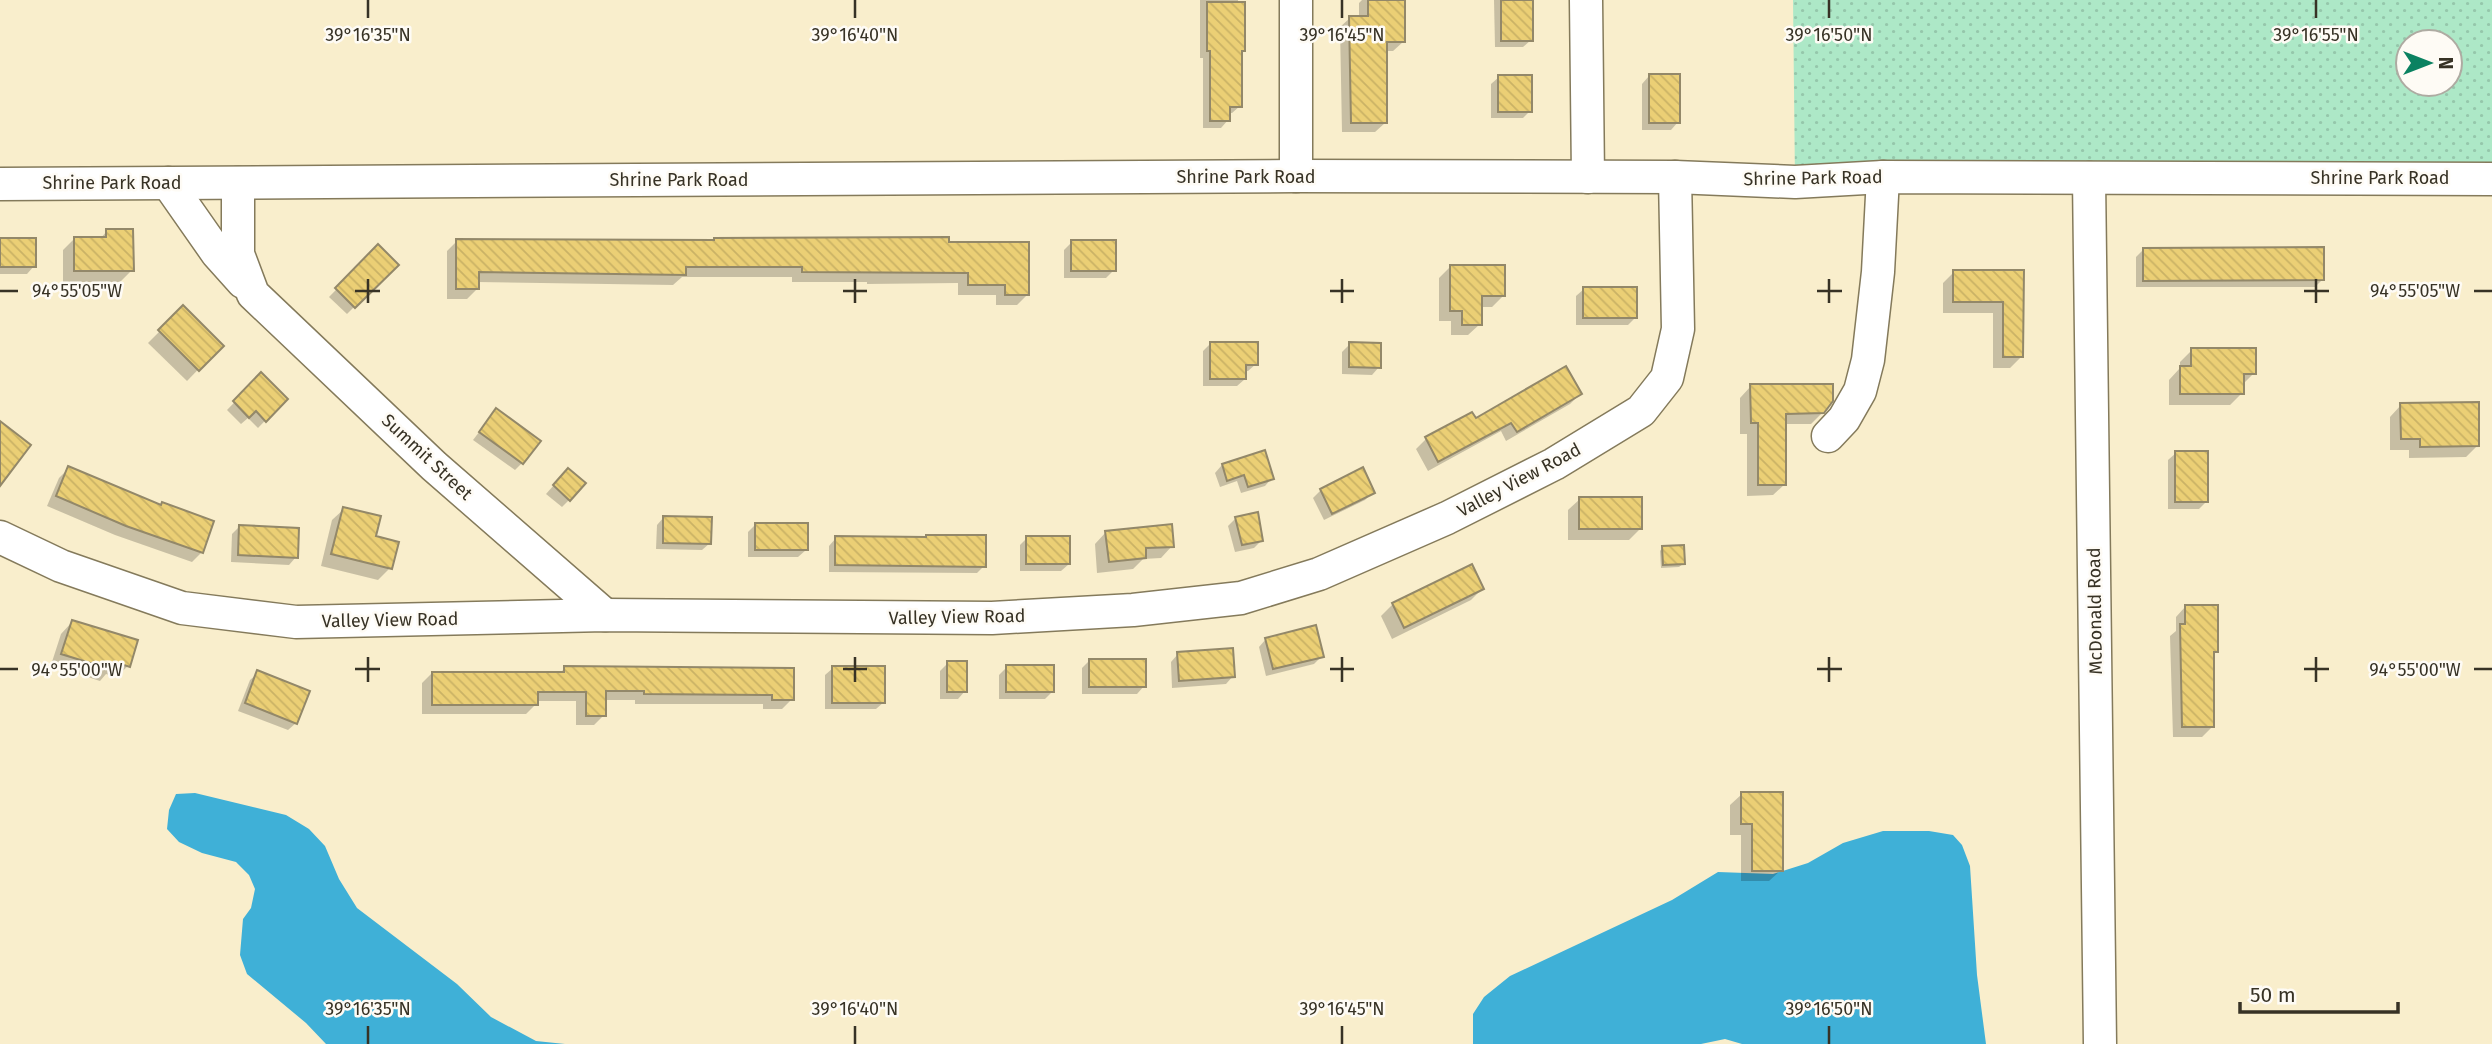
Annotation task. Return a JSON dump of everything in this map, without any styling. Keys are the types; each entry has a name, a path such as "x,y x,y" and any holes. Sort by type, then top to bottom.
{"street":[{"path":"1296,0 1296,176"},
{"path":"1586,0 1588,177"},
{"name":"Shrine Park Road","path":"0,184 1296,176 1675,177 1795,182 1883,177 2492,179"},
{"name":"Valley View Road","path":"0,537 61,566 182,608 296,622 605,615 992,618 1133,610 1241,598 1319,574 1447,518 1554,464 1641,411 1667,379 1678,329 1675,177"},
{"path":"1828,436 1844,419 1860,391 1868,360 1878,272 1883,177"},
{"name":"McDonald Road","path":"2089,178 2101,1044"},
{"name":"Summit Street","path":"169,183 217,253 253,294 434,466 605,615"},
{"name":"Summit Street","path":"238,183 238,254 253,294"}],"green space":[{"path":"1793,0 2492,0 2492,179 1795,182"}],"water":[{"path":"195,793 286,815 309,829 325,846 339,879 357,908 457,984 491,1017 536,1041 565,1044 326,1044 306,1023 247,974 240,955 243,919 251,908 255,889 249,875 236,862 202,853 179,842 167,829 169,810 176,794"},
{"path":"1883,831 1929,831 1953,835 1962,845 1970,866 1977,975 1986,1044 1742,1044 1725,1039 1701,1044 1473,1044 1473,1014 1484,997 1510,976 1672,900 1718,872 1773,874 1808,863 1843,843"}],"building":[{"path":"1368,0 1405,0 1405,42 1387,42 1387,123 1351,123 1349,16 1368,16"},
{"path":"1501,0 1533,0 1533,41 1501,41"},
{"path":"1207,2 1245,2 1242,107 1230,107 1230,121 1210,121"},
{"path":"1649,74 1680,74 1680,123 1649,123"},
{"path":"1498,75 1532,75 1532,112 1498,112"},
{"path":"106,229 133,229 134,271 74,271 74,237 106,237"},
{"path":"949,237 949,242 1029,242 1029,295 1005,295 1005,285 968,285 968,273 802,272 802,267 686,267 686,275 479,272 479,289 456,289 456,239"},
{"path":"0,238 36,238 36,267 0,267"},
{"path":"1071,240 1116,240 1116,271 1071,271"},
{"path":"378,244 399,265 355,308 335,288"},
{"path":"2324,247 2324,280 2143,281 2143,248"},
{"path":"1450,265 1505,265 1505,296 1482,296 1482,325 1462,325 1462,311 1450,311"},
{"path":"1953,270 2024,270 2023,357 2003,357 2003,302 1953,302"},
{"path":"1583,287 1637,287 1637,318 1583,318"},
{"path":"183,305 224,346 199,371 158,330"},
{"path":"1210,342 1258,342 1258,365 1246,365 1246,379 1210,379"},
{"path":"1349,342 1381,343 1381,368 1349,367"},
{"path":"2191,348 2256,348 2256,374 2244,374 2244,394 2180,394 2180,366 2191,366"},
{"path":"1566,366 1582,394 1517,432 1511,423 1438,462 1425,437 1472,412 1476,418"},
{"path":"261,372 288,399 266,422 256,411 249,418 233,401"},
{"path":"1750,384 1833,384 1833,401 1824,413 1786,414 1786,485 1758,485 1758,423 1751,423"},
{"path":"2479,402 2479,446 2420,447 2420,439 2401,439 2400,403"},
{"path":"496,408 541,441 523,464 479,432"},
{"path":"0,421 31,445 0,486"},
{"path":"1265,450 1274,479 1248,487 1244,475 1227,481 1222,464"},
{"path":"2175,451 2208,451 2208,502 2175,502"},
{"path":"68,466 161,505 162,502 214,521 203,553 126,526 56,496"},
{"path":"1363,467 1375,493 1332,514 1320,489"},
{"path":"568,468 586,483 570,501 553,485"},
{"path":"1579,497 1642,497 1642,529 1579,529"},
{"path":"343,507 381,516 376,536 399,542 392,569 331,554"},
{"path":"1258,512 1263,541 1242,545 1235,517"},
{"path":"663,516 712,517 711,544 663,543"},
{"path":"755,523 808,523 808,550 755,550"},
{"path":"1172,524 1174,547 1146,548 1146,558 1109,562 1105,531"},
{"path":"239,525 299,528 298,558 238,555"},
{"path":"986,535 986,567 835,565 835,536"},
{"path":"1026,536 1070,536 1070,564 1026,564"},
{"path":"1684,545 1685,564 1663,565 1662,546"},
{"path":"1472,564 1484,589 1404,628 1392,603"},
{"path":"2185,605 2218,605 2218,652 2214,652 2214,727 2182,727 2180,624 2185,624"},
{"path":"72,620 138,640 130,667 115,662 113,670 61,654"},
{"path":"1316,625 1324,657 1273,669 1265,638"},
{"path":"1233,648 1235,677 1179,681 1177,652"},
{"path":"1089,659 1146,659 1146,687 1089,687"},
{"path":"947,661 967,661 967,692 947,692"},
{"path":"1006,665 1054,665 1054,692 1006,692"},
{"path":"564,666 794,668 794,700 772,700 772,695 606,691 606,716 586,716 586,692 538,692 538,705 432,705 432,672 564,672"},
{"path":"832,666 885,666 885,703 832,703"},
{"path":"257,670 310,691 297,724 245,703"},
{"path":"1741,792 1783,792 1783,871 1752,871 1752,824 1741,824"}]}
